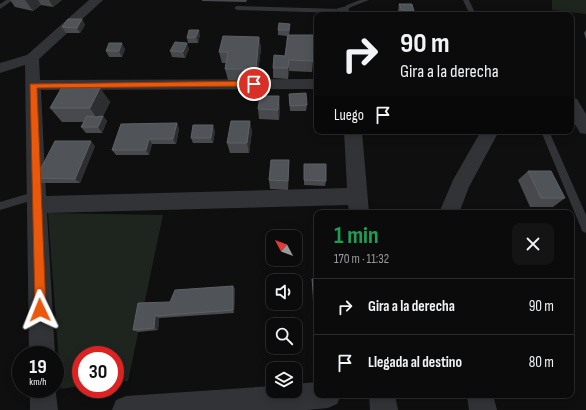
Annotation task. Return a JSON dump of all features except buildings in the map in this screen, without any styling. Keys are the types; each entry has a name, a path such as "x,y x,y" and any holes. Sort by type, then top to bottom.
{"street":[{"path":"0,68 32,58 97,0"},
{"path":"32,58 42,346"},
{"path":"33,85 314,84"},
{"path":"574,108 586,128"},
{"path":"37,200 359,204 353,134"},
{"path":"450,210 460,186 488,134"},
{"path":"126,410 314,396"},
{"path":"43,398 44,410"},
{"path":"382,398 384,410"},
{"path":"481,398 483,410"}],"lane":[{"path":"0,8 10,0"},
{"path":"345,12 349,6 366,0"},
{"path":"466,0 472,12"},
{"path":"237,8 323,12"},
{"path":"546,134 586,228"},
{"path":"0,206 37,200"}],"shaded area":[{"path":"552,0 586,0 586,14 552,10"},
{"path":"48,213 163,215 128,381 124,381 124,346 72,346 72,387 64,389 64,346 58,346"}],"route":[{"path":"40,310 33,85 254,84"}]}
